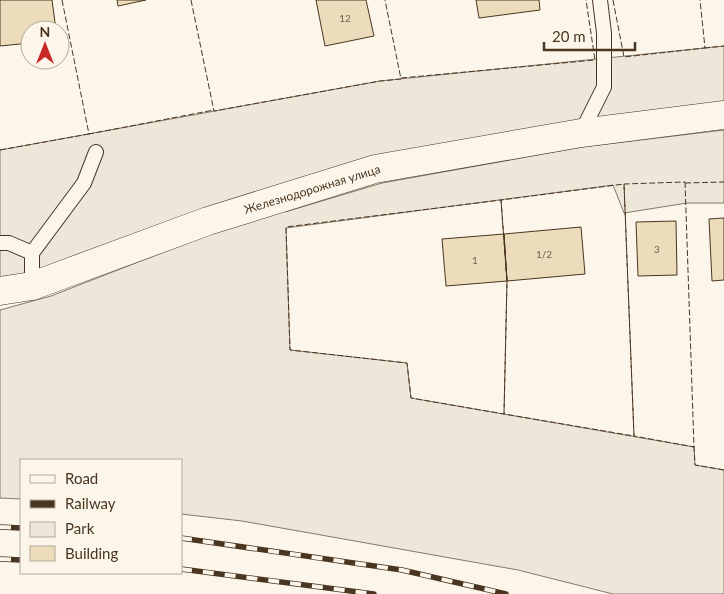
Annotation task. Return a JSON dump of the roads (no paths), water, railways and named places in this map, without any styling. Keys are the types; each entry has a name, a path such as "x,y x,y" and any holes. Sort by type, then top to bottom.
{"street":[{"name":"Железнодорожная улица","path":"0,291 32,286 208,221 375,168 581,133 724,115"}],"lane":[{"path":"581,133 604,87 604,33 600,0"},
{"path":"32,286 32,253 84,183 96,152"},
{"path":"0,244 9,243 32,253"}],"railway":[{"path":"0,527 20,528"},
{"path":"182,538 402,570 506,594"},
{"path":"0,559 20,560"},
{"path":"182,569 374,594"}]}
